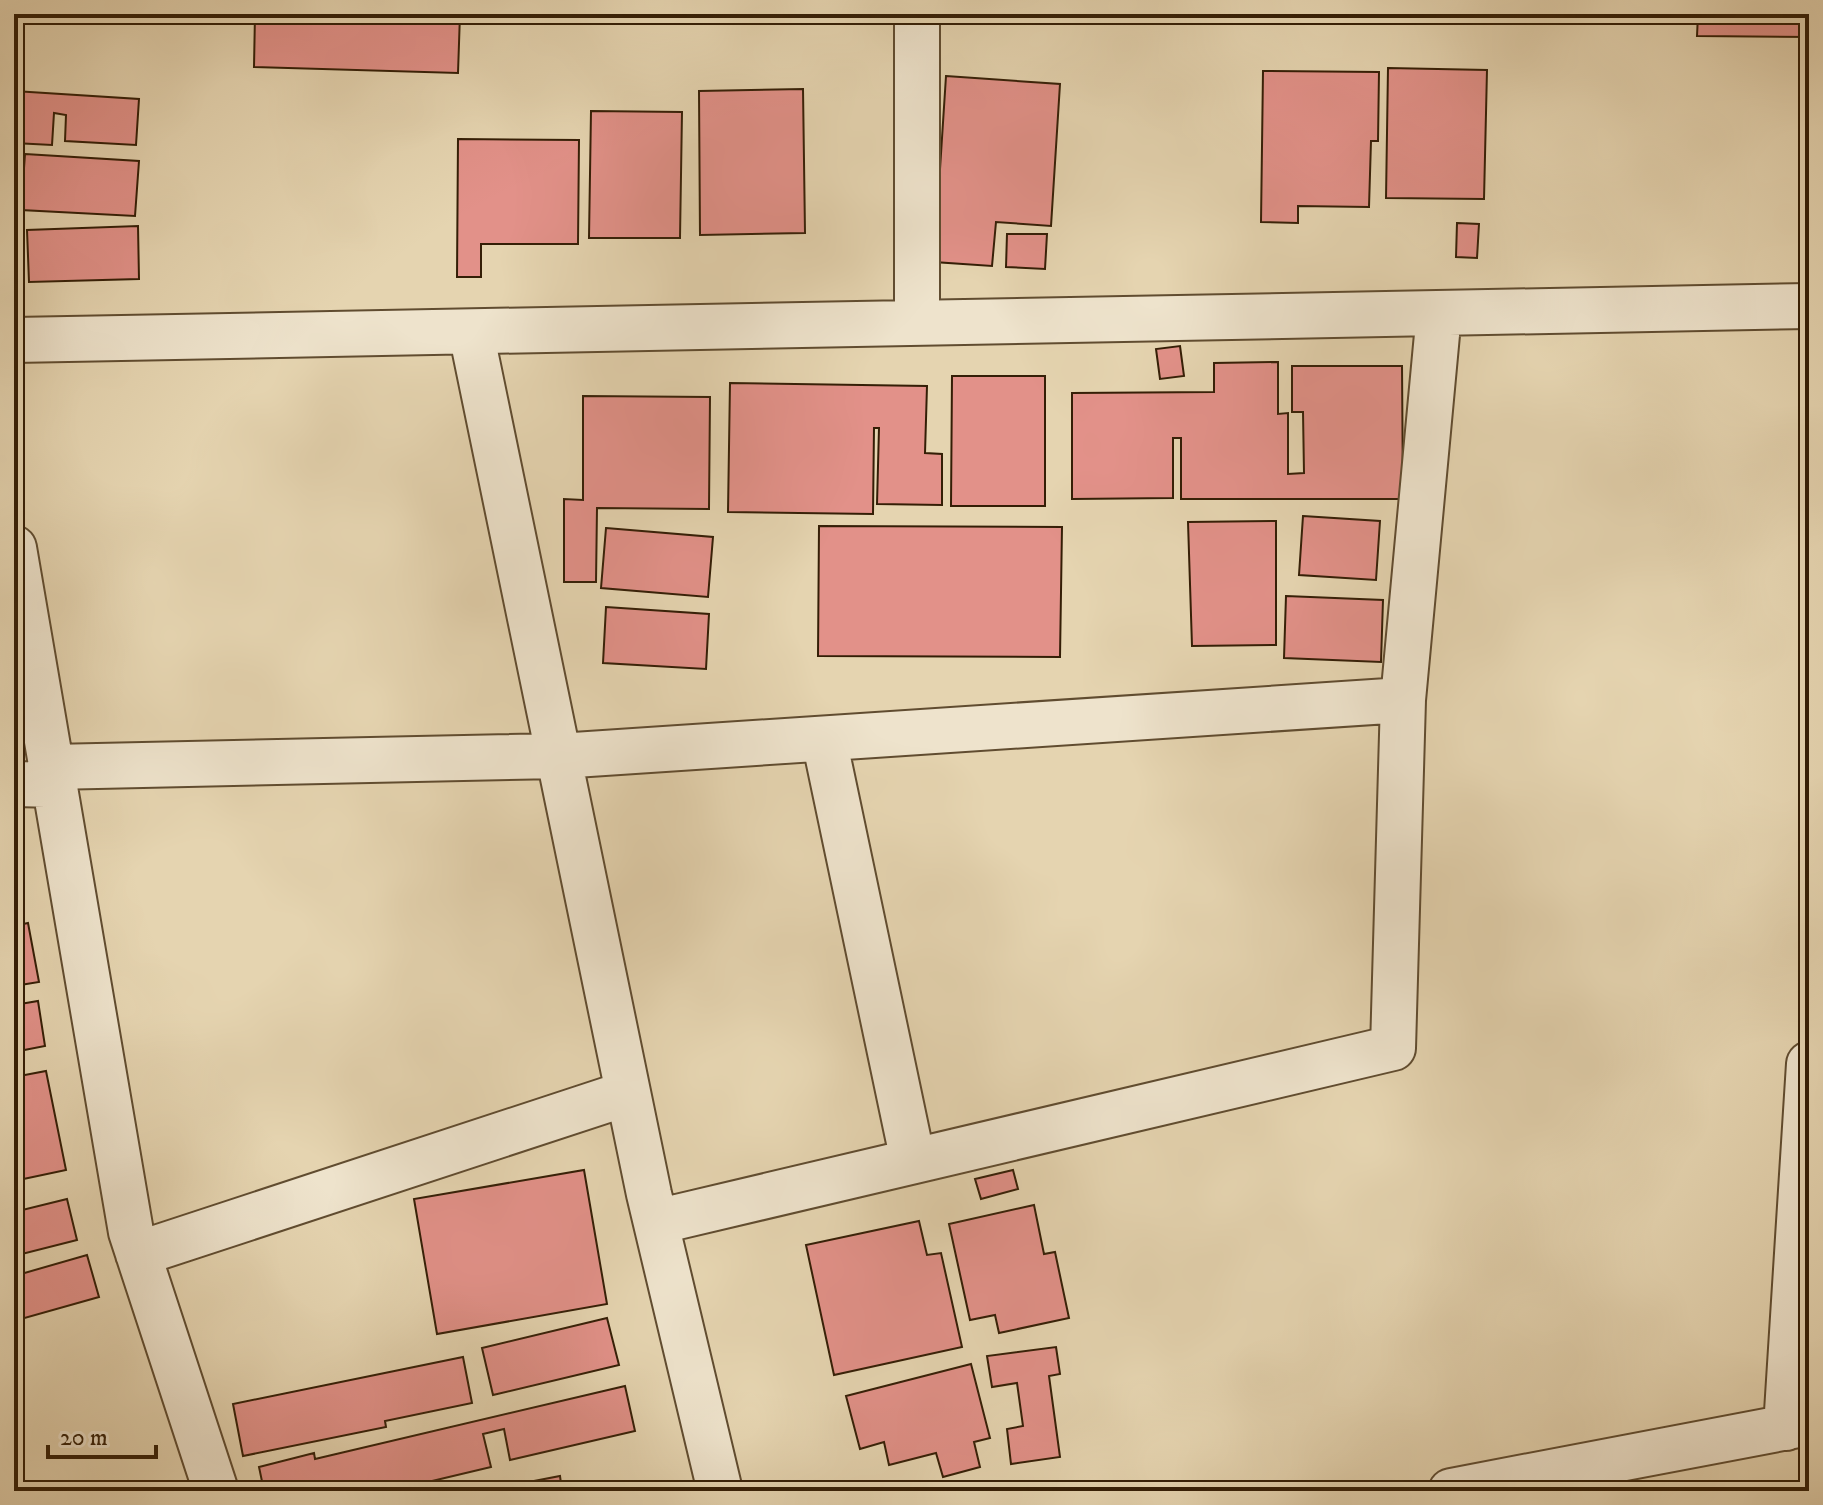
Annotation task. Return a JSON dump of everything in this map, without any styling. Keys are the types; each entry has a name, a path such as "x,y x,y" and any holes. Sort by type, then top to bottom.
{"street":[{"path":"917,14 917,323"},
{"path":"14,340 1809,306"},
{"path":"656,1222 1393,1048 1403,700 1439,313"},
{"path":"471,332 628,1093 720,1491"},
{"path":"14,548 41,779 131,1232 216,1491"},
{"path":"41,779 559,756 1403,700"},
{"path":"824,739 913,1161"},
{"path":"1451,1491 1797,1425 1809,1064"},
{"path":"138,1254 628,1093"}],"building":[{"path":"255,14 460,14 458,73 254,67"},
{"path":"1698,14 1809,14 1809,37 1697,36"},
{"path":"1388,68 1487,70 1484,199 1386,198"},
{"path":"1263,71 1379,72 1378,141 1371,141 1369,207 1298,206 1298,223 1261,222"},
{"path":"946,76 1060,84 1051,226 996,222 992,266 934,262"},
{"path":"803,89 805,233 700,235 699,91"},
{"path":"14,91 139,99 136,145 65,141 66,115 54,113 52,145 14,143"},
{"path":"591,111 682,112 680,238 589,238"},
{"path":"458,139 579,140 578,244 481,244 481,277 457,277"},
{"path":"25,154 139,161 135,216 21,210"},
{"path":"1457,223 1479,224 1477,258 1456,257"},
{"path":"138,226 139,279 29,282 27,230"},
{"path":"1007,234 1047,234 1045,269 1006,267"},
{"path":"1180,346 1184,376 1160,379 1156,349"},
{"path":"1278,362 1278,414 1288,413 1288,474 1304,473 1303,412 1292,412 1292,366 1402,366 1403,499 1181,499 1181,438 1173,438 1173,498 1072,499 1072,393 1214,392 1214,363"},
{"path":"952,376 1045,376 1045,506 951,506"},
{"path":"730,383 927,386 925,453 942,454 942,505 877,504 879,428 874,428 873,514 728,512"},
{"path":"583,396 710,397 709,509 597,508 596,582 564,582 564,499 583,500"},
{"path":"1303,516 1380,521 1376,580 1299,575"},
{"path":"1276,521 1276,645 1192,646 1188,522"},
{"path":"819,526 1062,527 1060,657 818,656"},
{"path":"606,528 713,537 708,597 601,588"},
{"path":"1286,596 1383,600 1381,662 1284,658"},
{"path":"606,607 709,614 706,669 603,663"},
{"path":"28,923 39,982 14,986 14,926"},
{"path":"38,1001 45,1046 14,1052 14,1005"},
{"path":"46,1071 66,1170 14,1181 14,1077"},
{"path":"584,1170 607,1304 437,1334 414,1199"},
{"path":"1013,1170 1018,1189 981,1199 975,1179"},
{"path":"67,1199 77,1240 14,1256 14,1212"},
{"path":"1034,1205 1044,1254 1055,1252 1069,1318 999,1333 995,1315 970,1320 949,1224"},
{"path":"919,1221 927,1255 941,1253 962,1347 834,1375 806,1245"},
{"path":"87,1255 99,1297 14,1321 14,1276"},
{"path":"607,1318 619,1365 493,1395 482,1348"},
{"path":"1056,1347 1060,1374 1049,1376 1060,1457 1011,1464 1007,1429 1023,1426 1017,1383 992,1387 987,1356"},
{"path":"463,1357 472,1403 385,1421 386,1427 243,1456 233,1404"},
{"path":"971,1364 990,1438 974,1442 980,1467 943,1477 936,1453 889,1465 884,1442 860,1449 846,1396"},
{"path":"625,1386 635,1431 510,1460 504,1429 483,1434 491,1467 390,1491 264,1491 259,1467 314,1453 315,1459"},
{"path":"560,1476 562,1491 515,1491 513,1485"}]}
